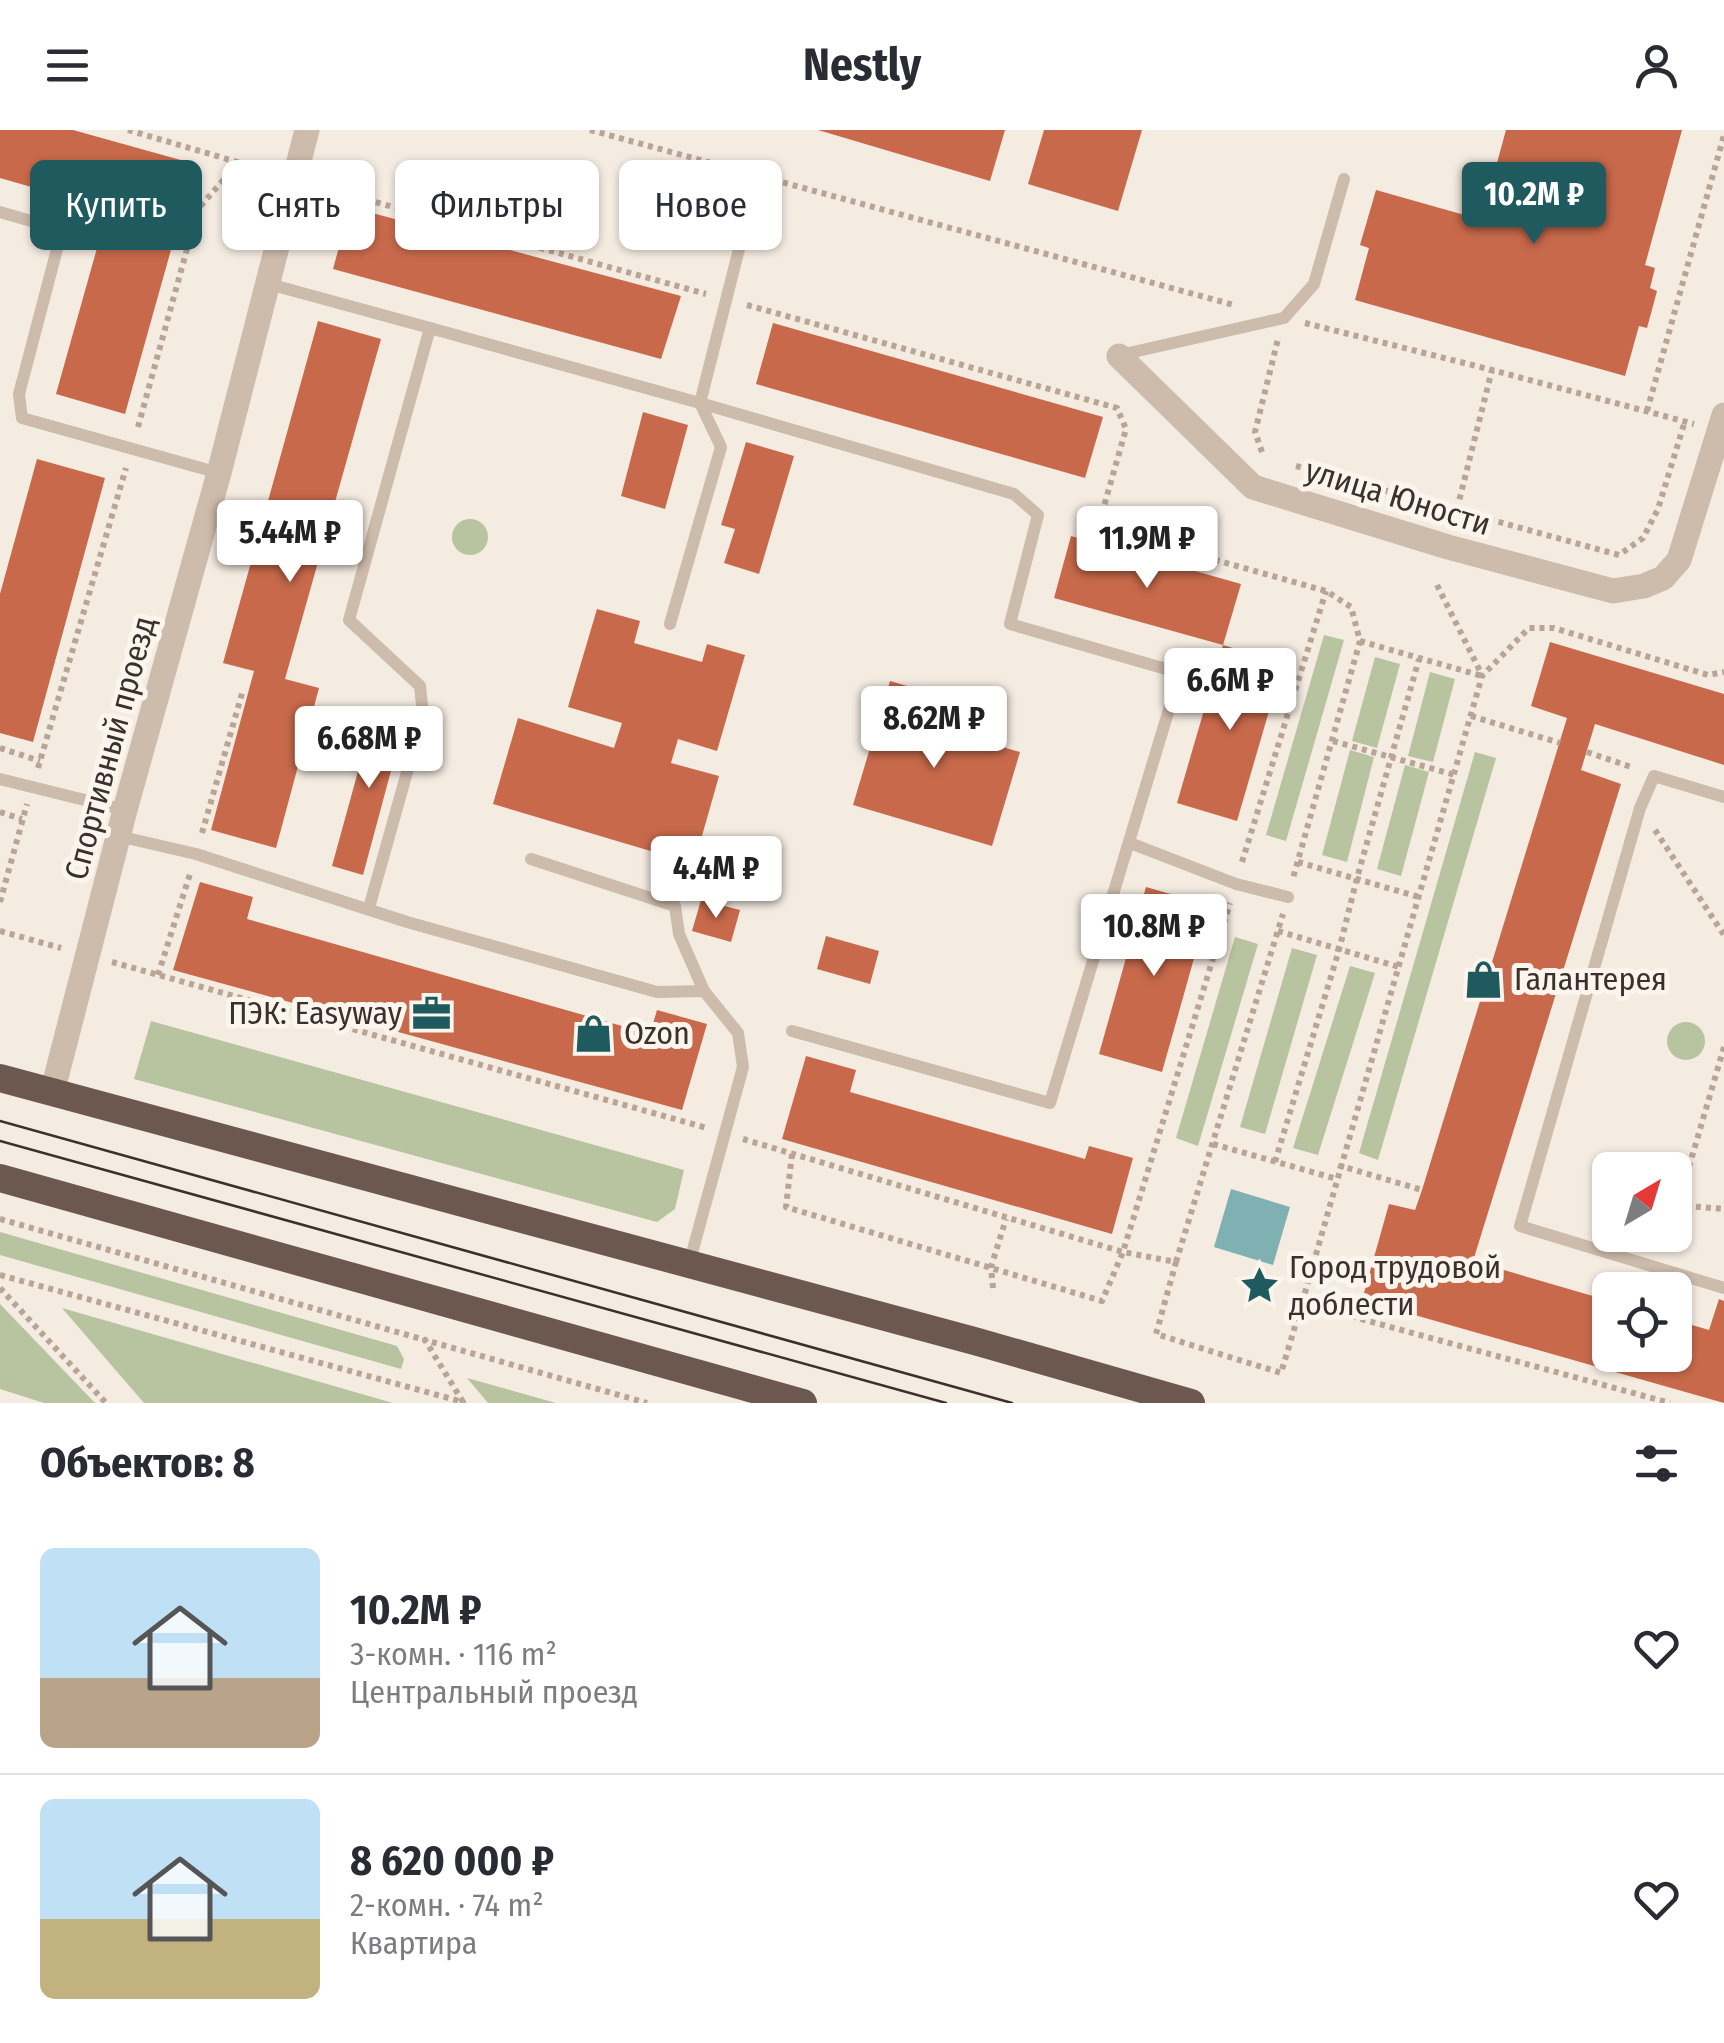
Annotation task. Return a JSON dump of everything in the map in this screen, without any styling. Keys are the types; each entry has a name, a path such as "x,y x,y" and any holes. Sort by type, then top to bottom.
{"highway":[{"path":"0,1078 1191,1403"},
{"path":"0,1178 803,1403"}],"street":[{"name":"Спортивный проезд","path":"52,1092 307,130"},
{"name":"улица Юности","path":"1119,356 1253,488 1448,547 1614,591 1663,578 1678,560 1722,423"}],"lane":[{"path":"1119,356 1284,318 1314,284 1344,179"},
{"path":"0,212 62,230 19,394 22,418 219,473"},
{"path":"670,624 720,447 700,403 739,250"},
{"path":"269,284 1014,494 1038,515 1010,624 1180,673 1050,1103 792,1031"},
{"path":"369,908 423,715 420,686 350,620 430,328"},
{"path":"1724,797 1654,776 1640,808 1520,1226 1724,1288"},
{"path":"0,778 125,810"},
{"path":"118,836 196,854 408,922 657,992 704,991"},
{"path":"1130,843 1236,884 1288,897"},
{"path":"531,860 675,906 680,934 704,991 738,1033 743,1067 689,1264"}],"path":[{"path":"0,902 198,209 239,162 128,130"},
{"path":"590,130 1284,318 1685,421 1722,423"},
{"path":"1647,411 1724,135"},
{"path":"1274,460 1260,450 1255,432 1284,318"},
{"path":"1457,509 1492,370"},
{"path":"1117,408 1126,429 1098,527 1326,592 1351,606"},
{"path":"1292,466 1619,555 1643,538 1658,509 1685,421"},
{"path":"1437,585 1482,676"},
{"path":"792,1154 786,1207 1102,1301 1123,1252 1326,592"},
{"path":"1337,1180 1212,1144 1156,1334 1281,1372 1302,1302 1399,967 1482,676 1529,628 1554,628 1708,675 1724,672"},
{"path":"1360,641 1482,676"},
{"path":"1276,1162 1340,950 1356,878 1419,659"},
{"path":"1471,716 1560,743"},
{"path":"1334,741 1454,776"},
{"path":"0,748 40,760"},
{"path":"1587,752 1654,776"},
{"path":"1640,808 1724,935"},
{"path":"0,812 22,820"},
{"path":"1298,862 1419,897"},
{"path":"0,931 725,1134 1123,1252 1176,1262"},
{"path":"1278,931 1399,967"},
{"path":"1692,1155 1724,1047"},
{"path":"1341,1166 1422,1190"},
{"path":"1692,1207 1724,1210"},
{"path":"0,1218 647,1403"},
{"path":"993,1288 991,1267 1006,1218"},
{"path":"0,1274 463,1402"},
{"path":"0,1288 106,1403"},
{"path":"1302,1302 1670,1403"},
{"path":"425,1340 463,1402"}],"green space":[{"path":"470,519 483,524 488,537 483,550 470,555 457,550 452,537 457,524"},
{"path":"1324,635 1344,640 1286,841 1266,835"},
{"path":"1375,657 1400,664 1377,748 1352,741"},
{"path":"1430,672 1455,679 1433,762 1408,756"},
{"path":"1350,750 1374,757 1347,862 1322,855"},
{"path":"1475,752 1496,758 1378,1160 1359,1153"},
{"path":"1405,765 1429,772 1401,876 1377,869"},
{"path":"1235,937 1258,944 1198,1146 1176,1138"},
{"path":"1292,948 1317,955 1265,1134 1240,1127"},
{"path":"1350,966 1375,973 1318,1155 1293,1148"},
{"path":"151,1021 684,1170 675,1209 657,1222 134,1079"},
{"path":"1686,1022 1699,1028 1705,1041 1699,1054 1686,1060 1673,1054 1667,1041 1673,1028"},
{"path":"0,1232 397,1346 404,1359 401,1369 0,1255"},
{"path":"0,1304 95,1403 44,1403 0,1389"},
{"path":"62,1308 393,1403 144,1403"},
{"path":"467,1378 556,1403 488,1403"}],"water":[{"path":"1231,1189 1290,1207 1273,1265 1214,1247"}],"building":[{"path":"0,130 73,130 181,160 30,160 30,187 0,178"},
{"path":"818,130 1005,130 990,181"},
{"path":"1044,130 1142,130 1118,211 1028,184"},
{"path":"1506,130 1682,130 1645,265 1655,268 1650,288 1657,291 1647,328 1639,326 1625,376 1355,300 1369,248 1360,245 1376,190 1468,216 1473,200 1486,203"},
{"path":"375,214 395,219 395,250 510,250 681,296 661,359 333,269 338,250 375,250"},
{"path":"96,250 171,250 125,414 56,394"},
{"path":"318,321 381,339 285,679 319,688 276,848 211,830 254,671 223,663"},
{"path":"773,323 1103,417 1085,478 756,384"},
{"path":"643,412 688,425 665,509 621,496"},
{"path":"746,442 794,456 759,574 724,563 735,529 721,525"},
{"path":"37,459 105,478 33,742 0,733 0,594"},
{"path":"1071,536 1241,584 1223,645 1054,598"},
{"path":"597,609 640,621 634,643 702,662 707,644 745,655 717,751 678,739 671,763 719,776 694,864 493,804 518,718 614,748 622,723 568,707"},
{"path":"1550,642 1724,694 1724,765 1595,724 1581,770 1621,784 1473,1261 1592,1296 1592,1365 1362,1300 1389,1204 1415,1210 1567,718 1531,706"},
{"path":"1223,645 1283,663 1237,821 1177,803"},
{"path":"890,681 942,696 933,727 1020,752 992,846 853,805"},
{"path":"376,706 406,715 363,875 332,866"},
{"path":"200,882 253,897 247,919 650,1034 657,1010 707,1024 682,1110 173,970"},
{"path":"1146,887 1209,905 1162,1072 1099,1054"},
{"path":"701,900 740,910 731,942 692,931"},
{"path":"826,936 879,951 870,984 817,969"},
{"path":"806,1056 856,1070 850,1092 1085,1159 1089,1146 1133,1158 1112,1234 782,1139"},
{"path":"1719,1299 1724,1301 1724,1403 1615,1372 1692,1372 1692,1325 1709,1330"}],"tram line":[{"path":"0,1121 1012,1403"},
{"path":"0,1141 946,1403"}],"place":[{"name":"Галантерея","path":"1484,979"},
{"name":"ПЭК: Easyway","path":"432,1013"},
{"name":"Ozon","path":"594,1033"},
{"name":"Город трудовой доблести","path":"1259,1285"}]}
